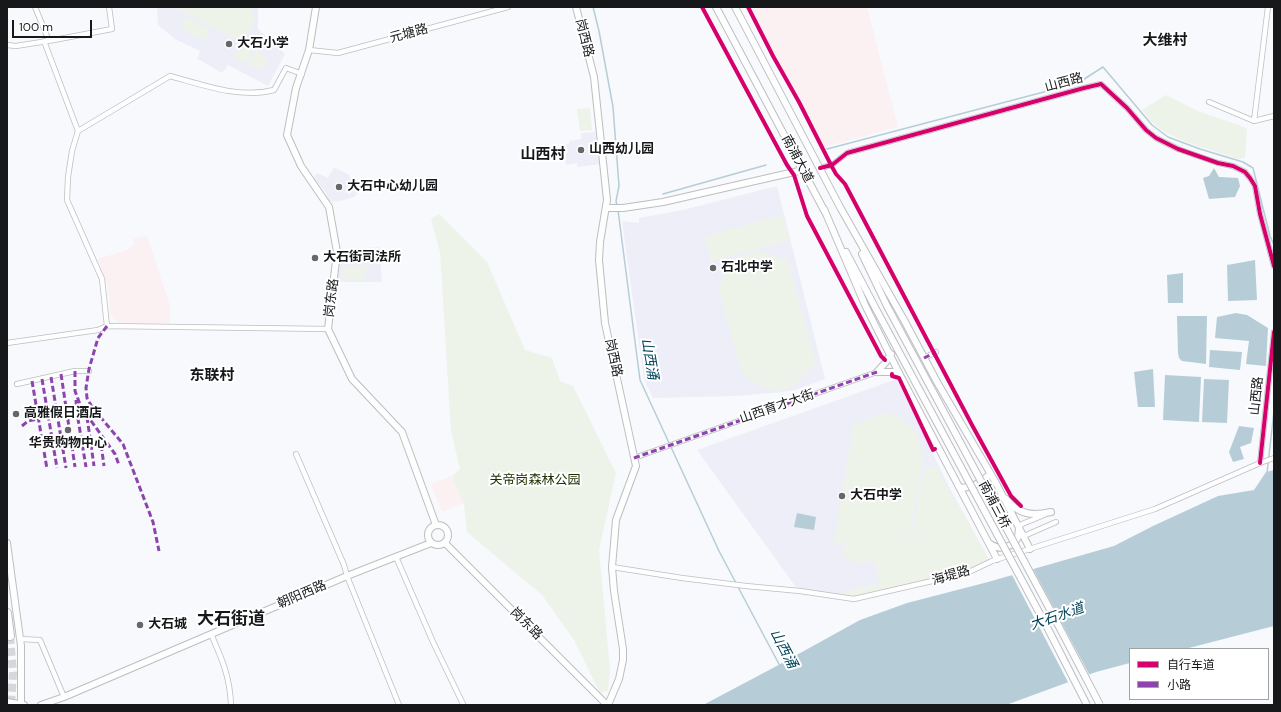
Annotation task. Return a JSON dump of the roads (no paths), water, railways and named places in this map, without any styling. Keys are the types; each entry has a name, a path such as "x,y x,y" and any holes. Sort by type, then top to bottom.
{"highway":[{"path":"7,613 10,636"}],"main road":[{"name":"岗东路","path":"316,7 309,50 296,88 287,135 300,166 329,207 337,252 328,329 352,379 402,432 436,525"},
{"name":"岗西路","path":"576,7 594,77 607,200 600,242 599,260 605,323 636,466 616,520 612,568 623,649 623,660 619,678 608,705"},
{"name":"南浦大道","path":"716,7 877,311"},
{"name":"南浦大道","path":"735,7 840,207 887,306"},
{"path":"606,208 623,208 663,202 803,170"},
{"path":"840,207 937,382 996,484 1030,549"},
{"path":"824,209 865,305 997,559"},
{"name":"南浦三桥","path":"887,306 1100,705"},
{"name":"南浦三桥","path":"877,311 1047,627 1087,705"},
{"path":"877,372 891,354"},
{"path":"877,372 899,373"},
{"path":"960,488 967,488 980,483 990,474"},
{"path":"996,484 1012,506 1019,510 1040,514 1051,512"},
{"path":"436,525 443,526 448,532 448,539 445,543 437,545 428,539 428,531 430,528 436,525"},
{"path":"988,543 995,548 1014,544 1018,536 1019,529"},
{"path":"7,543 20,639 22,665 22,705 7,702"},
{"name":"朝阳西路","path":"41,705 64,697 347,576 432,543"},
{"name":"岗东路","path":"445,543 608,705"}],"street":[{"path":"35,7 78,131 72,151 68,177 67,200 102,279 107,326"},
{"path":"7,45 16,46 112,29 109,7"},
{"name":"元塘路","path":"309,50 338,53 508,7"},
{"path":"1254,120 1268,7"},
{"path":"78,131 170,76 218,89 264,93 274,90 286,68 302,74"},
{"name":"山西路","path":"820,168 832,164 846,153 1101,84 1146,130 1156,138 1178,149 1218,163 1233,166 1245,172 1255,186 1260,214 1274,266"},
{"path":"1209,102 1254,120 1274,116"},
{"path":"7,342 98,330 107,326 328,329"},
{"name":"山西路","path":"1260,463 1274,332"},
{"path":"924,358 936,352"},
{"path":"17,384 76,371 89,371"},
{"name":"山西育才大街","path":"634,458 877,372"},
{"path":"296,454 344,565 347,576 399,705"},
{"name":"海堤路","path":"612,568 854,599 967,573 997,559 1155,509 1274,458"},
{"path":"1019,529 1022,524 1051,512"},
{"path":"1024,536 1056,522"},
{"path":"396,556 433,642 464,704"},
{"path":"211,634 225,666 231,689 231,705"},
{"path":"20,639 40,640 64,697"}],"water":[{"path":"1214,168 1219,177 1238,178 1240,186 1235,197 1209,199 1203,178 1209,176"},
{"path":"1255,260 1257,300 1228,301 1227,265"},
{"path":"1183,273 1183,303 1168,303 1167,275"},
{"path":"1236,313 1247,315 1268,328 1266,366 1246,364 1249,341 1215,338 1217,317"},
{"path":"1177,316 1207,316 1206,364 1182,361 1179,358"},
{"path":"1210,350 1242,352 1240,370 1209,367"},
{"path":"1153,369 1155,407 1138,407 1134,372"},
{"path":"1165,375 1201,377 1199,422 1163,420"},
{"path":"1204,379 1229,380 1227,423 1202,422"},
{"path":"1239,426 1254,428 1251,443 1240,447 1244,459 1233,462 1229,452"},
{"name":"大石水道","path":"1274,470 1274,626 1189,648 1129,648 1129,663 1096,672 1006,705 703,705 860,620 907,603 988,582 1114,546 1218,496 1254,490 1266,472"},
{"path":"797,513 816,517 814,530 794,527"}],"waterway":[{"name":"山西涌","path":"593,7 613,107 619,186 616,201 617,206"},
{"path":"827,149 1078,83 1103,67 1152,125 1168,137 1200,149 1243,162 1253,168 1270,236 1274,245"},
{"path":"663,194 766,165"},
{"name":"山西涌","path":"618,210 640,380 719,551 736,583"},
{"path":"1267,473 1274,411"},
{"name":"山西涌","path":"738,587 780,666"}],"tunnel":[{"path":"10,636 13,673 11,705"}],"place":[{"name":"大石小学","path":"229,44"},
{"name":"山西幼儿园","path":"581,150"},
{"name":"大石中心幼儿园","path":"339,187"},
{"name":"大石街司法所","path":"315,258"},
{"name":"石北中学","path":"713,268"},
{"name":"高雅假日酒店","path":"16,414"},
{"name":"华贵购物中心","path":"68,430"},
{"name":"大石中学","path":"842,496"},
{"name":"大石城","path":"140,625"}],"district":[{"name":"大维村","path":"1165,41"},
{"name":"山西村","path":"543,155"},
{"name":"东联村","path":"212,376"},
{"name":"大石街道","path":"231,620"}],"park label":[{"name":"关帝岗森林公园","path":"535,481"}]}
